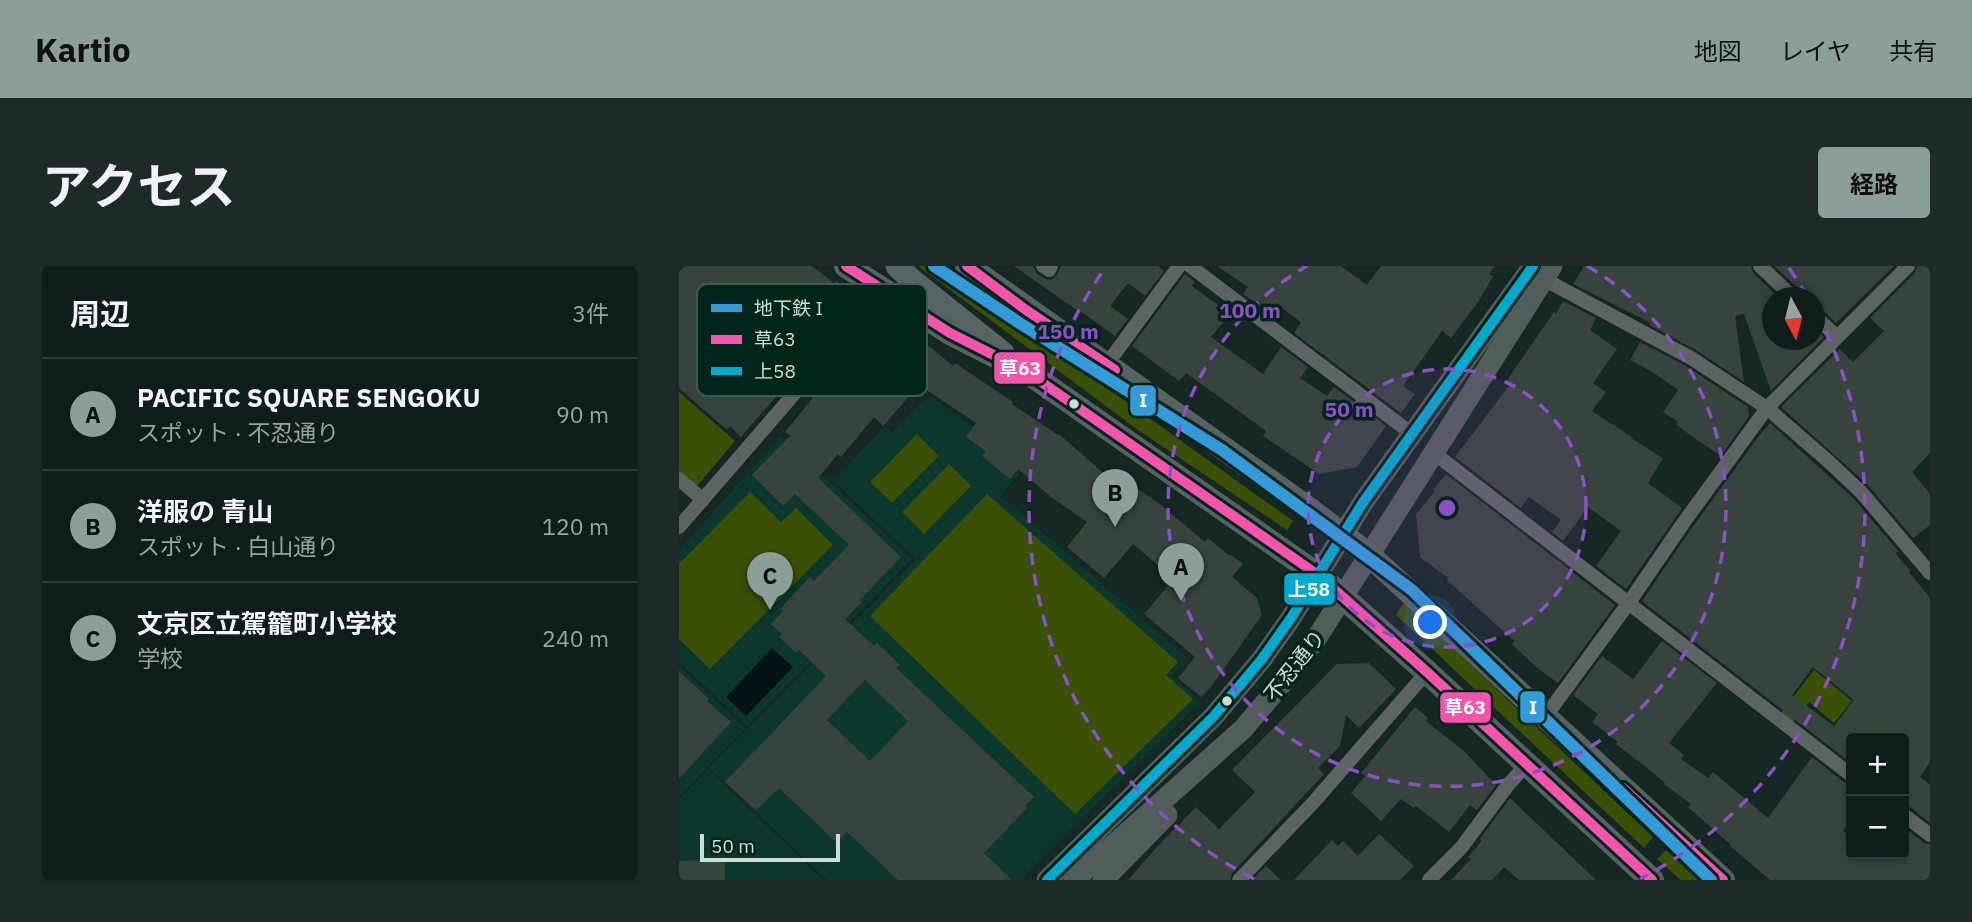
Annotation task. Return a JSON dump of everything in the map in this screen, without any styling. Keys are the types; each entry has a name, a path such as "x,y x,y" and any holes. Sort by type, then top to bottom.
{"highway":[{"path":"846,266 874,284"},
{"path":"967,266 1026,310 1107,364 1369,555 1723,880"},
{"path":"927,318 950,333 1027,372 1318,576 1427,672 1652,880"}],"main road":[{"path":"897,266 917,284"},
{"name":"不忍通り","path":"1047,880 1214,716 1274,643 1364,501 1411,433 1537,269"},
{"name":"不忍通り","path":"1074,880 1219,752 1243,729 1288,676 1318,636 1434,453 1537,269"},
{"path":"927,292 1027,372"},
{"path":"1103,880 1191,791 1219,752"}],"street":[{"path":"1043,266 1049,270 1051,266"},
{"path":"1107,364 1179,266"},
{"path":"1190,266 1411,433"},
{"path":"1760,266 1782,287"},
{"path":"1545,717 1767,408 1908,266"},
{"path":"1537,269 1691,358 1767,408 1861,492 1930,573"},
{"path":"1825,326 1837,337"},
{"path":"679,527 792,396"},
{"path":"1434,453 1846,771"},
{"path":"679,479 703,499"},
{"path":"1239,880 1312,804 1427,672"},
{"path":"1429,880 1461,848 1527,764"},
{"path":"1909,819 1930,835"}],"shaded area":[{"path":"928,395 990,439 1036,453 1001,496 1187,658 1172,676 1201,702 1047,852 1022,880 827,880 709,768 916,559 833,481 885,426 892,432"},
{"path":"781,436 912,559 747,726 679,662 679,550"},
{"path":"772,648 793,667 746,716 726,697"},
{"path":"679,666 745,728 679,797"},
{"path":"708,769 823,880 679,880 679,800"}],"green space":[{"path":"918,266 931,266 1117,395 1293,521 1287,530 1138,430"},
{"path":"679,392 735,441 697,486 679,471"},
{"path":"917,434 939,456 892,503 870,482"},
{"path":"949,464 971,486 924,534 902,512"},
{"path":"750,492 781,522 796,508 833,545 710,669 679,639 679,564"},
{"path":"987,494 1178,662 1166,675 1193,699 1075,814 870,616"},
{"path":"1404,602 1653,837 1644,848 1396,615"},
{"path":"1814,670 1852,701 1834,723 1809,702 1793,722 1781,713"},
{"path":"1666,850 1699,880 1681,880 1657,859"}],"building":[{"path":"684,266 812,266 834,283 836,281 840,284 697,284 697,396 776,396 741,437 730,426 727,430 679,388 679,272"},
{"path":"1014,266 1033,266 1037,274 1048,280 1057,275 1061,266 1158,266 1164,271 1145,296 1128,283 1110,306 1128,319 1115,336"},
{"path":"1217,266 1341,266 1367,285 1381,266 1495,266 1489,274 1493,276 1478,302 1451,338 1442,331 1403,386 1415,394 1401,413 1294,333 1301,322 1276,304 1272,310 1266,306 1264,309 1243,294 1248,287"},
{"path":"1584,266 1751,266 1753,273 1768,287 1762,287 1762,350 1811,350 1771,391 1744,314 1735,316 1744,382 1696,350 1649,325 1651,323 1573,284"},
{"path":"1774,266 1894,266 1836,323 1825,312 1825,287 1797,287"},
{"path":"1917,266 1930,266 1930,453 1912,472 1930,494 1930,525 1913,538 1868,485 1781,407 1840,349 1853,362 1884,331 1870,318 1915,273"},
{"path":"1185,274 1195,282 1192,286 1230,314 1211,337 1263,374 1281,347 1308,367 1300,378 1327,396 1334,387 1386,426 1357,467 1319,474 1263,436 1266,431 1186,373 1179,381 1132,346"},
{"path":"1563,301 1596,318 1590,330 1617,349 1593,383 1606,392 1592,411 1663,458 1648,483 1682,508 1626,589 1596,566 1621,531 1588,507 1563,541 1552,532 1561,520 1529,497 1521,508 1455,457 1509,386 1505,383"},
{"path":"1640,342 1686,366 1748,407 1749,416 1721,456 1663,412 1678,390 1630,360"},
{"path":"929,346 953,366 955,363 1059,434 1117,485 1123,478 1205,542 1208,538 1243,564 1232,577 1257,598 1262,615 1201,697 1178,678 1195,657 1144,614 1174,579 1133,544 1104,578 1067,547 1087,522 1051,497 1018,469 1010,479 982,456 986,451 966,437 976,423 927,390"},
{"path":"814,396 909,396 883,426 874,417 841,457 838,454 818,478 901,557 845,619 874,646 877,643 900,665 896,668 1034,797 1025,806 1027,808 984,853 1012,880 898,880 847,832 837,843 779,788 756,810 725,782 826,676 799,650 796,653 779,637 782,634 771,624 783,611 781,608 810,577 814,581 849,545 795,494 783,506 752,475 790,436 785,432","holes":["865,680 908,721 870,761 827,720"]},
{"path":"1770,423 1854,499 1898,551 1896,553 1899,558 1930,598 1930,762 1920,777 1930,785 1930,823 1909,807 1909,733 1846,733 1846,759 1642,601","holes":["1813,667 1854,700 1834,726 1792,695"]},
{"path":"1446,474 1615,605 1558,683 1536,667 1512,644 1514,641 1447,580 1448,578 1420,557 1416,514"},
{"path":"1662,641 1717,683 1669,743 1684,755 1681,759 1708,778 1713,772 1768,818 1812,757 1846,783 1846,826 1843,831 1846,833 1846,859 1909,859 1909,831 1924,843 1930,844 1930,880 1770,880 1688,807 1691,804 1592,722 1598,714 1573,695 1602,656 1633,679"},
{"path":"1369,663 1396,689 1359,728 1346,715 1340,746 1318,768 1324,774 1232,873 1230,880 1128,880 1196,807 1219,829 1255,792 1232,770 1337,664"},
{"path":"679,671 731,722 679,779"},
{"path":"1415,707 1428,718 1426,721 1465,752 1496,785 1477,810 1470,805 1449,832 1416,806 1414,808 1401,799 1381,821 1351,793 1365,776 1361,773"},
{"path":"1510,798 1596,880 1519,880 1504,867 1492,880 1451,880 1471,859 1468,857 1482,841 1480,839"},
{"path":"1379,834 1414,866 1400,880 1294,880 1332,840 1338,846 1343,841 1358,856"},
{"path":"725,860 725,880 679,880 679,861"},
{"path":"1266,866 1281,880 1252,880"}],"metro line":[{"name":"I","path":"934,266 1222,450 1412,590 1711,880"}],"transit line":[{"name":"草63","path":"846,266 874,284"},
{"name":"草63","path":"967,266 1115,370"},
{"name":"上58","path":"1047,880 1214,716 1262,659 1291,618 1364,501 1533,266"},
{"name":"草63","path":"927,318 950,333 1027,372 1318,575 1652,880"},
{"name":"草63","path":"1623,788 1723,880"}],"place":[{"name":"洋服の 青山","path":"1115,527"},
{"name":"PACIFIC SQUARE SENGOKU","path":"1181,601"},
{"name":"文京区立駕籠町小学校","path":"770,610"}]}
